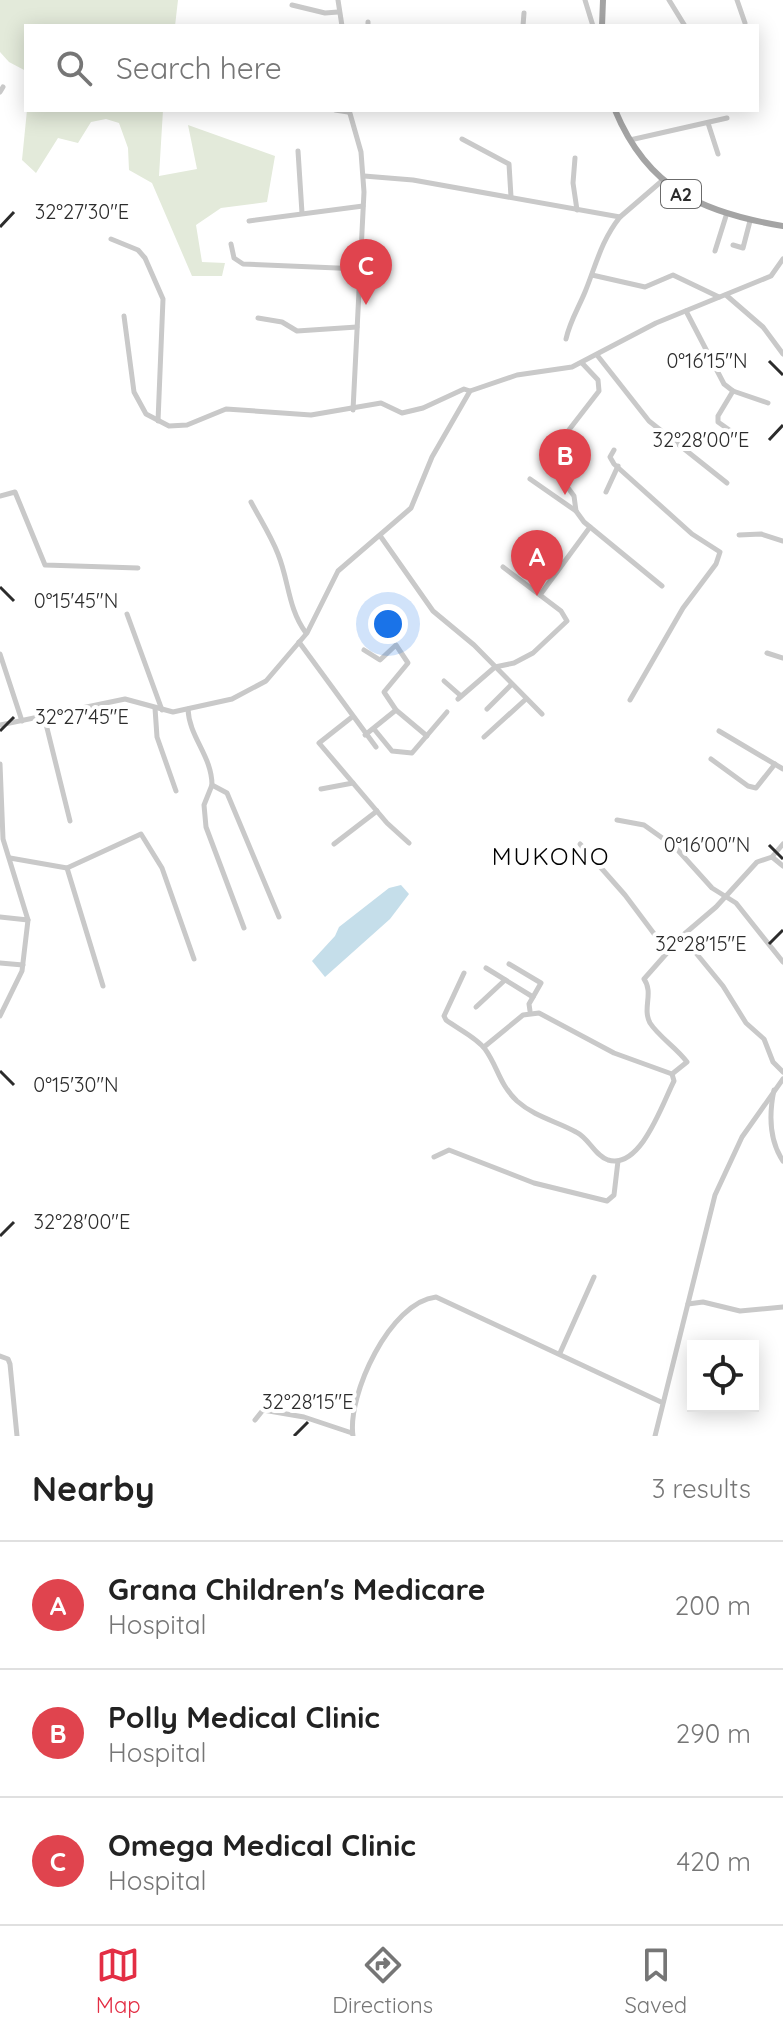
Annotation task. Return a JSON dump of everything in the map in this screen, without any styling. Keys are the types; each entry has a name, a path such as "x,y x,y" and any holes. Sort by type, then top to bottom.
{"main road":[{"path":"602,24 603,0"},
{"name":"A2","path":"616,112 629,140 663,180 682,195 726,216 783,226"}],"street":[{"path":"338,0 341,24"},
{"path":"585,0 592,24"},
{"path":"669,0 684,24"},
{"path":"737,0 745,23"},
{"path":"292,5 325,13 338,12"},
{"path":"523,24 524,13"},
{"path":"348,112 361,152 364,176 353,410"},
{"path":"629,140 727,118"},
{"path":"708,123 718,154"},
{"path":"462,139 509,164 511,197"},
{"path":"298,151 302,213"},
{"path":"575,158 577,210"},
{"path":"364,176 413,180 620,217"},
{"path":"566,339 571,316 592,275 597,252 620,217 663,180"},
{"path":"249,221 363,206"},
{"path":"715,251 726,216"},
{"path":"733,245 743,248 750,221"},
{"path":"111,239 138,250 145,258 163,299 158,422"},
{"path":"231,244 234,258 243,264 361,269"},
{"path":"0,725 125,699 162,710 188,709 248,694 284,663 307,633 338,571 411,508 432,457 470,391 517,375 582,363 686,311 774,274 783,259"},
{"path":"592,275 645,287 673,275 722,296 763,327 783,354"},
{"path":"686,311 715,371 733,391 768,403"},
{"path":"124,316 134,392 142,410 158,422 177,428 226,409 311,415 381,403 402,413 423,408 450,393 467,388 470,391"},
{"path":"258,318 282,322 297,331 357,327"},
{"path":"597,355 649,421 727,483"},
{"path":"576,511 574,496 557,473 565,435 599,391 598,380 582,363"},
{"path":"733,391 718,416 718,422 735,434"},
{"path":"614,450 611,460 692,534 720,552 716,564 683,608 630,700"},
{"path":"606,492 618,466"},
{"path":"530,479 576,511 590,527 662,586"},
{"path":"0,496 15,492 45,565 138,568"},
{"path":"251,502 278,555 289,597 298,621 307,633"},
{"path":"540,595 590,527"},
{"path":"739,535 761,534 783,541"},
{"path":"381,537 422,599 542,714"},
{"path":"444,681 459,698 495,667 514,663 533,653 567,621 540,595 503,567"},
{"path":"127,614 162,710"},
{"path":"299,642 376,747"},
{"path":"364,650 380,660 396,645 405,657 408,663 384,692 396,710 427,736"},
{"path":"767,653 783,658"},
{"path":"0,654 22,721"},
{"path":"487,709 511,685"},
{"path":"484,737 526,699"},
{"path":"155,708 157,737 176,791"},
{"path":"188,709 191,729 210,764 212,785 204,805 206,827 244,928"},
{"path":"365,735 396,710"},
{"path":"374,729 392,751 412,753 447,712"},
{"path":"44,716 70,821"},
{"path":"352,717 319,743 409,843"},
{"path":"719,731 783,769"},
{"path":"711,759 748,786 756,788 775,764"},
{"path":"0,764 3,850 9,858 28,920 23,965 0,1016"},
{"path":"321,789 353,783"},
{"path":"212,785 227,793 279,917"},
{"path":"334,844 377,811"},
{"path":"617,820 651,829 675,847 712,888 728,895 783,962"},
{"path":"9,858 67,868 141,834 162,868 194,959"},
{"path":"580,844 625,895 667,951"},
{"path":"672,1074 687,1062 651,1024 647,1013 650,995 644,979 667,951 728,895 757,862 772,857 783,844"},
{"path":"772,857 783,866"},
{"path":"67,868 103,986"},
{"path":"0,917 28,920"},
{"path":"682,936 723,986 746,1023 764,1039 773,1062 783,1072"},
{"path":"0,963 23,965"},
{"path":"484,1047 530,1011 541,983 509,964"},
{"path":"486,968 533,997"},
{"path":"464,973 444,1016 484,1047 497,1077 518,1102 544,1119 584,1137 603,1158 618,1161 628,1156 654,1128 674,1081 672,1074"},
{"path":"476,1007 505,980"},
{"path":"530,1011 550,1017 614,1053 672,1074"},
{"path":"655,1436 715,1195 730,1156 775,1086 783,1079"},
{"path":"775,1086 769,1112 776,1146 783,1161"},
{"path":"434,1157 449,1150 534,1183 607,1201 613,1197 618,1161"},
{"path":"560,1353 594,1277"},
{"path":"255,1420 263,1410 304,1417 352,1434 352,1406 370,1363 397,1324 422,1300 436,1297 661,1402"},
{"path":"688,1304 703,1302 740,1311 783,1307"},
{"path":"0,1356 8,1359 10,1364 17,1436"}],"green space":[{"path":"0,0 178,0 175,24 24,24 24,70 9,62 0,52"},
{"path":"27,112 163,112 159,176 197,169 188,125 275,156 267,202 221,208 196,225 202,262 225,263 222,276 192,276 152,183 129,170 128,148 119,123 106,119 91,122 78,143 58,138 36,173 22,160"}],"water":[{"path":"401,885 409,894 390,919 325,977 312,961 335,936 339,927 389,888"}],"place":[{"name":"Omega Medical Clinic","path":"366,305"},
{"name":"Polly Medical Clinic","path":"565,495"},
{"name":"Grana Children's Medicare","path":"537,596"}],"district":[{"name":"MUKONO","path":"551,856"}]}
